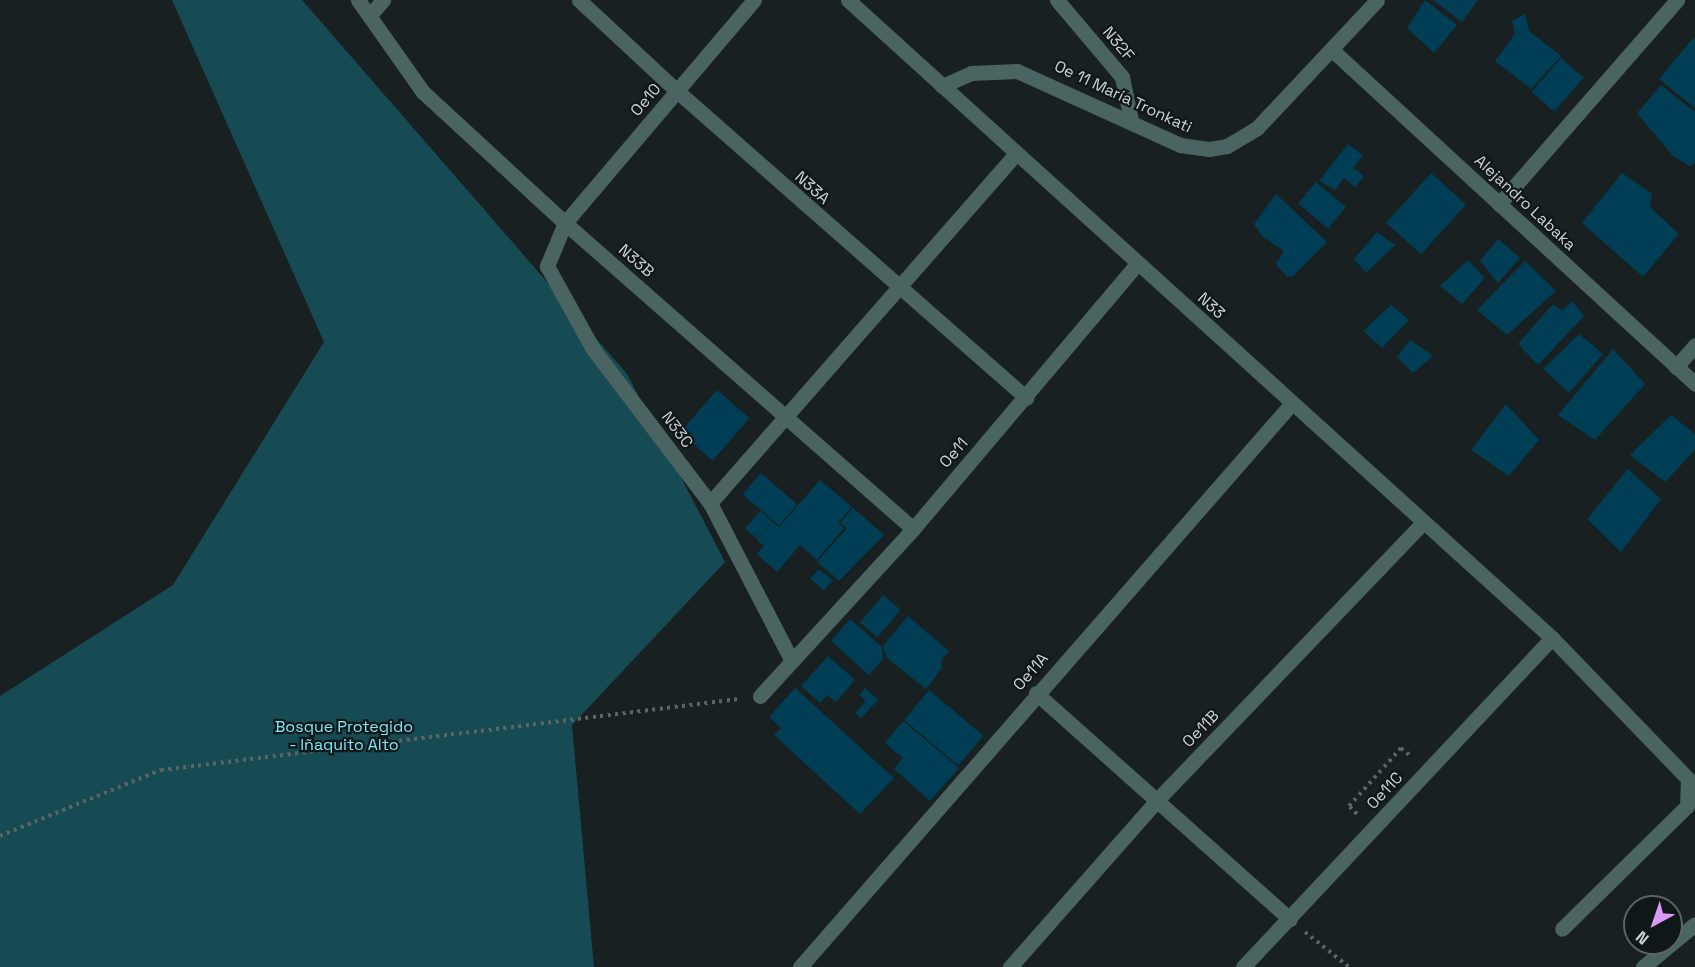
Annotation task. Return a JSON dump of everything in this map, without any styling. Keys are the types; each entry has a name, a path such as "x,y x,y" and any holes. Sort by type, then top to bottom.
{"street":[{"name":"N33B","path":"358,0 423,92 565,223 913,529"},
{"path":"370,15 383,0"},
{"name":"N33A","path":"579,0 676,91 897,288 1026,398"},
{"name":"Oe10","path":"565,223 754,0"},
{"name":"N33","path":"848,0 1552,639 1688,779 1690,792 1687,806 1562,929"},
{"name":"N32F","path":"1057,0 1122,77 1131,120"},
{"name":"Oe 11 María Tronkati","path":"942,86 971,73 1017,71 1131,120 1180,145 1209,149 1227,146 1257,128 1377,0"},
{"path":"1499,204 1677,0"},
{"name":"Alejandro Labaka","path":"1331,49 1695,384"},
{"path":"710,503 1016,153"},
{"name":"N33C","path":"565,223 548,266 593,350 710,503 792,661"},
{"name":"Oe11","path":"760,696 913,529 1137,264"},
{"path":"1676,367 1695,345"},
{"name":"Oe11A","path":"800,967 1036,693 1292,403"},
{"name":"Oe11B","path":"1010,967 1157,800 1424,522"},
{"name":"Oe11C","path":"1243,967 1552,639"},
{"path":"1036,693 1290,919"},
{"path":"1643,967 1695,924"}],"path":[{"path":"0,836 161,770 760,696"},
{"path":"1357,814 1349,806 1401,748 1411,756"},
{"path":"1290,919 1349,967"}],"green space":[{"name":"Bosque Protegido - Iñaquito Alto","path":"172,0 302,0 627,374 725,562 572,725 594,967 0,967 0,696 173,585 324,342"}],"building":[{"path":"1425,0 1457,25 1434,53 1407,28"},
{"path":"1433,0 1478,0 1462,22"},
{"path":"1525,14 1529,31 1561,56 1531,89 1495,61 1515,34 1512,21"},
{"path":"1693,38 1695,40 1695,108 1659,79"},
{"path":"1561,58 1584,78 1554,112 1531,92"},
{"path":"1661,85 1695,112 1695,162 1691,167 1673,156 1637,113"},
{"path":"1348,144 1363,155 1353,168 1364,176 1355,187 1344,178 1335,190 1319,181"},
{"path":"1431,173 1466,204 1421,254 1386,223"},
{"path":"1622,173 1652,194 1650,207 1679,234 1643,277 1582,223"},
{"path":"1316,182 1346,207 1328,229 1298,203"},
{"path":"1276,194 1327,242 1293,276 1287,277 1276,264 1284,251 1263,237 1254,224"},
{"path":"1377,232 1395,245 1366,273 1354,259"},
{"path":"1498,239 1520,258 1498,283 1480,261"},
{"path":"1468,260 1485,278 1462,304 1440,286"},
{"path":"1525,261 1556,291 1507,335 1477,310"},
{"path":"1572,301 1584,316 1538,365 1518,344 1553,304 1562,311"},
{"path":"1391,305 1409,320 1382,348 1363,331"},
{"path":"1579,334 1603,354 1569,393 1543,369"},
{"path":"1410,340 1433,356 1413,373 1397,357"},
{"path":"1613,349 1645,384 1595,440 1558,415"},
{"path":"717,390 749,418 713,460 680,432"},
{"path":"1506,404 1539,440 1509,476 1471,450"},
{"path":"1671,415 1695,434 1695,450 1665,482 1630,455"},
{"path":"1628,469 1661,499 1621,552 1587,519"},
{"path":"761,473 797,504 779,526 743,494"},
{"path":"820,480 852,507 838,523 844,528 817,560 800,545 777,572 757,554 764,546 757,540 772,522 779,527"},
{"path":"853,508 884,535 839,581 817,562 847,528 840,523"},
{"path":"760,511 772,521 757,539 745,529"},
{"path":"819,569 833,581 824,591 810,579"},
{"path":"883,595 901,610 877,637 860,623"},
{"path":"908,616 949,651 941,661 942,668 926,689 887,658 883,646"},
{"path":"850,619 882,647 883,659 869,675 831,641"},
{"path":"828,656 855,680 836,702 827,695 820,703 801,686"},
{"path":"795,688 894,778 860,814 774,735 781,728 769,717"},
{"path":"865,688 878,700 861,718 855,713 866,701 859,695"},
{"path":"929,690 983,736 958,766 904,720"},
{"path":"903,721 959,768 930,801 894,769 903,758 885,743"}]}
